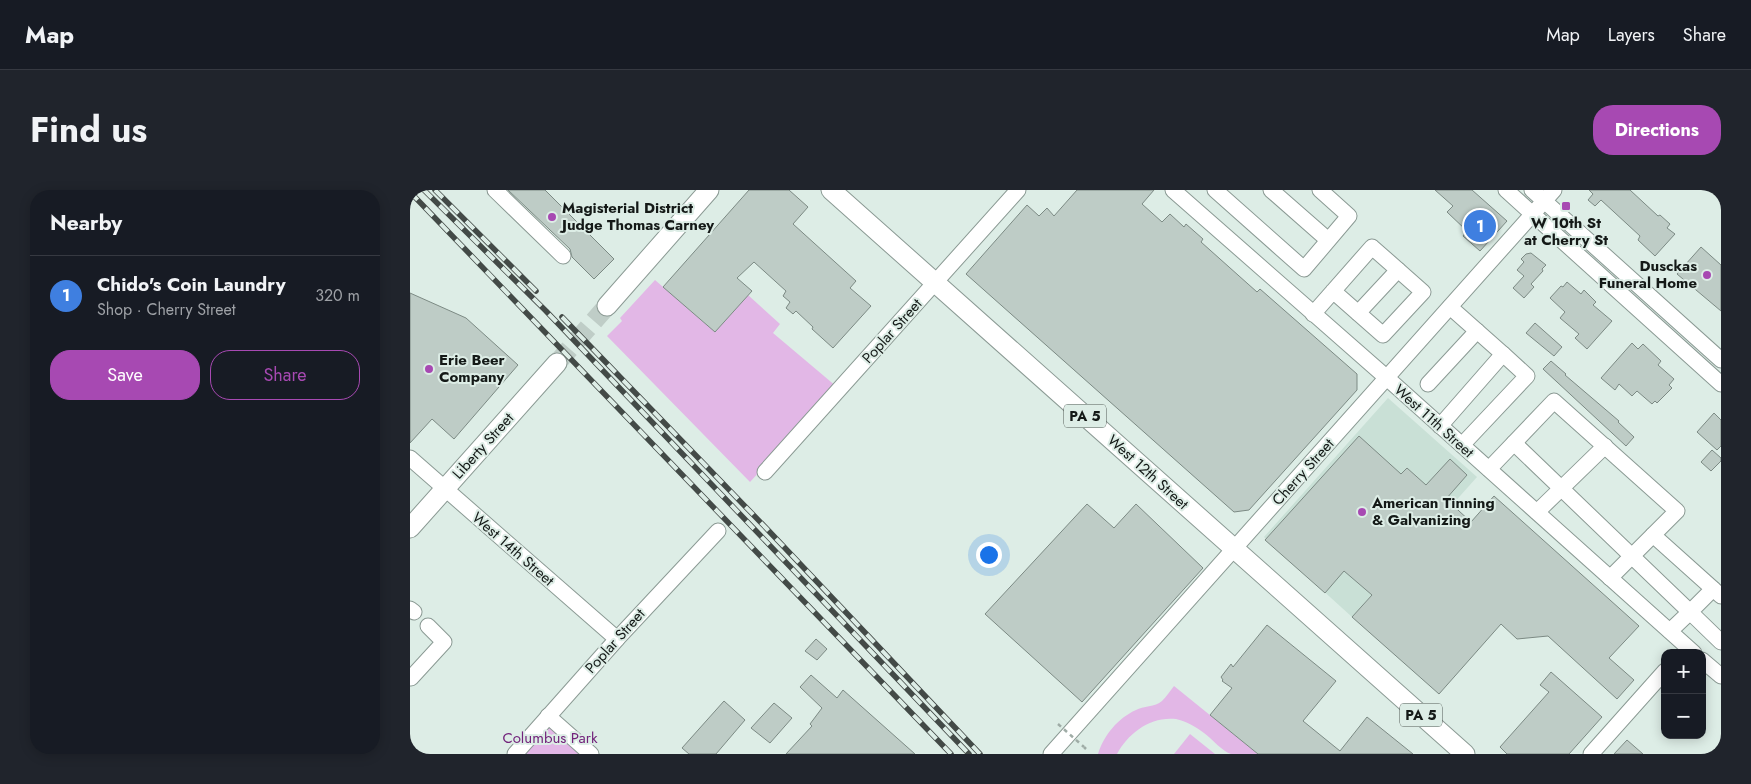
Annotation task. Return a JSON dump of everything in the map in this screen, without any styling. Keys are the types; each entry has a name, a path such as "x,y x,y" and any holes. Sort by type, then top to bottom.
{"main road":[{"path":"607,306 709,190"},
{"name":"West 12th Street","path":"831,190 1465,754"},
{"name":"Liberty Street","path":"410,528 557,363"}],"street":[{"path":"495,190 563,256"},
{"name":"Poplar Street","path":"765,472 1018,190"},
{"name":"West 11th Street","path":"1173,190 1537,512 1670,631 1686,649"},
{"path":"1271,190 1328,240"},
{"path":"1225,193 1304,268 1349,216 1320,190"},
{"path":"1506,190 1721,384"},
{"path":"1532,190 1549,195 1721,360"},
{"name":"Cherry Street","path":"1051,754 1549,195"},
{"path":"1313,314 1333,291 1372,247 1423,292 1383,335 1333,291"},
{"path":"1358,313 1398,270"},
{"path":"1450,307 1527,376 1462,445"},
{"path":"1428,384 1477,331"},
{"path":"1683,349 1694,335"},
{"path":"1440,426 1502,354"},
{"path":"1488,469 1554,401 1605,446 1677,511 1610,578"},
{"path":"1514,443 1721,642"},
{"path":"1537,512 1605,446"},
{"name":"West 14th Street","path":"410,458 617,639"},
{"name":"Poplar Street","path":"514,754 617,639 718,531"},
{"path":"1653,535 1717,592 1690,612 1670,631"},
{"path":"410,676 411,678 444,642 428,626"},
{"path":"1706,663 1721,676"},
{"path":"1591,754 1661,675"},
{"path":"548,716 591,754"}],"path":[{"path":"1058,724 1086,749"}],"shaded area":[{"name":"American Tinning & Galvanizing","path":"1388,398 1477,477 1352,617 1264,537"}],"green space":[{"path":"655,280 715,332 748,295 780,324 773,333 837,387 750,482 607,336 622,321 620,318"},
{"path":"1174,686 1258,754 1231,754 1224,751 1191,724 1176,719 1167,719 1149,723 1141,728 1127,739 1117,754 1098,754 1108,734 1118,722 1129,713 1159,703"},
{"name":"Columbus Park","path":"548,716 591,754 515,754"},
{"path":"1190,734 1215,754 1174,754"}],"building":[{"path":"508,190 545,190 614,259 594,279 572,257 570,249"},
{"path":"749,190 789,190 808,207 793,224 856,281 850,288 871,306 833,348 796,311 793,314 786,308 790,302 783,296 786,291 754,262 737,278 752,291 715,332 663,287"},
{"path":"1077,190 1154,190 1142,204 1162,222 1170,214 1184,227 1186,224 1203,239 1201,242 1257,292 1260,289 1357,374 1357,390 1249,510 1234,512 966,274 1027,205 1039,216 1047,208 1054,216"},
{"path":"1435,190 1472,190 1507,221 1480,251 1463,236 1467,231 1447,212 1453,206"},
{"path":"1589,190 1630,190 1658,216 1660,215 1670,224 1667,228 1675,234 1655,256 1638,240 1640,236 1601,200 1595,206 1588,200 1593,194"},
{"path":"1701,247 1721,265 1721,311 1677,274"},
{"path":"1531,253 1546,265 1531,284 1534,287 1524,298 1513,288 1524,276 1517,270 1524,262 1521,259 1526,254"},
{"path":"1567,282 1581,294 1584,290 1596,302 1593,305 1612,321 1587,349 1575,338 1579,334 1560,318 1565,312 1550,298"},
{"path":"410,293 466,318 518,365 454,439 432,419 410,443"},
{"path":"1535,323 1562,347 1554,356 1526,333"},
{"path":"1632,343 1638,349 1643,344 1661,361 1658,365 1674,379 1669,385 1672,388 1657,403 1655,401 1652,404 1637,391 1632,396 1619,384 1615,390 1601,378"},
{"path":"1551,361 1619,421 1634,437 1626,446 1543,369"},
{"path":"1714,413 1721,420 1721,446 1717,450 1697,432"},
{"path":"1359,436 1401,474 1407,468 1426,485 1450,459 1467,475 1446,499 1471,522 1494,496 1639,626 1609,658 1634,680 1617,699 1548,636 1517,639 1501,624 1439,694 1352,617 1372,595 1344,571 1325,593 1265,540"},
{"path":"1712,450 1721,458 1721,461 1711,471 1701,462"},
{"path":"1087,504 1114,528 1136,504 1203,568 1082,702 985,614"},
{"path":"1267,625 1336,681 1303,721 1340,751 1367,717 1413,754 1258,754 1210,715 1232,688 1222,681 1221,677 1231,664 1233,667"},
{"path":"816,639 827,649 817,660 805,651"},
{"path":"1551,672 1602,717 1569,754 1507,754 1500,747 1549,692 1540,685"},
{"path":"811,675 837,698 843,690 915,754 786,754 812,726 810,724 822,708 800,687"},
{"path":"724,701 745,720 716,754 689,754 682,748"},
{"path":"774,703 792,718 770,743 751,728"},
{"path":"1627,740 1643,754 1614,754"}],"tunnel":[{"path":"557,363 607,306"}],"railway":[{"path":"424,190 546,311 969,754"},
{"path":"435,190 536,291"},
{"path":"410,192 951,754"},
{"path":"562,317 767,529 980,754"}],"place":[{"name":"W 10th St at Cherry St","path":"1566,206"},
{"name":"Magisterial District Judge Thomas Carney","path":"552,217"},
{"name":"Chido's Coin Laundry","path":"1480,226"},
{"name":"Dusckas Funeral Home","path":"1707,275"},
{"name":"Erie Beer Company","path":"429,369"},
{"name":"American Tinning & Galvanizing","path":"1362,512"}]}
